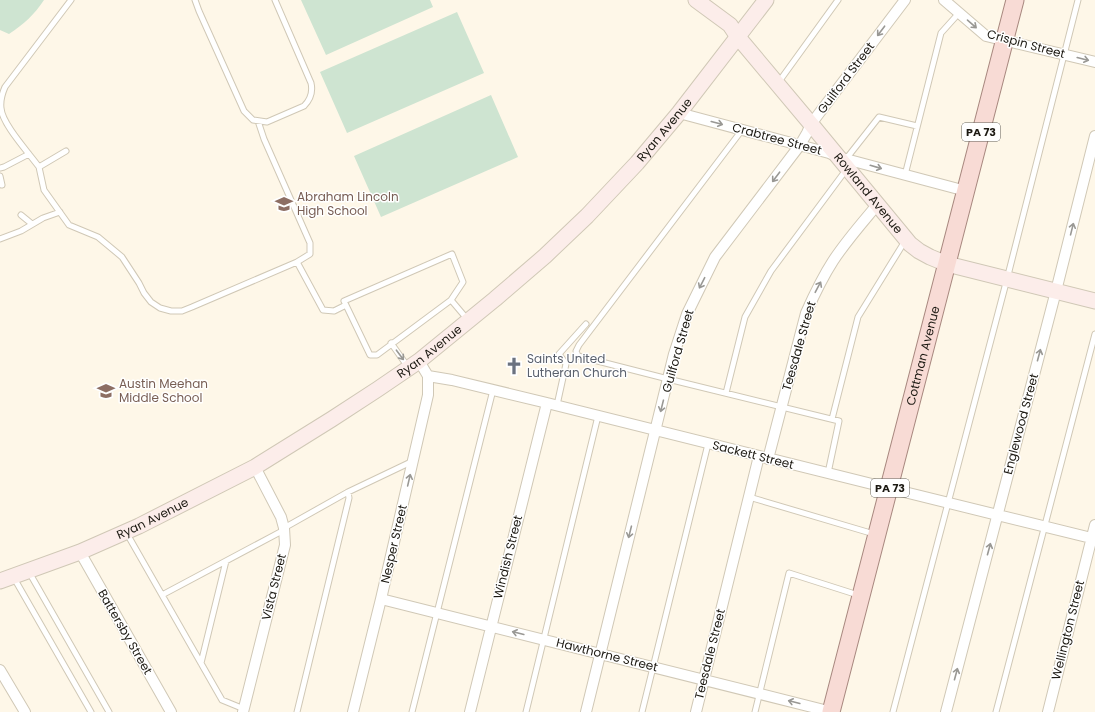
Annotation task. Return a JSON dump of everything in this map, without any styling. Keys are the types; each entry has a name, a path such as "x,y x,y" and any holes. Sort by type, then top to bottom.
{"main road":[{"name":"Cottman Avenue","path":"832,712 1015,0"}],"street":[{"name":"Rowland Avenue","path":"696,0 730,25 738,37 777,84 844,161 877,205 906,239 919,251 948,264 1095,301"},
{"name":"Ryan Avenue","path":"6,578 80,552 125,532 255,467 414,364 495,299 545,256 587,216 637,163 679,113 766,0"},
{"name":"Guilford Street","path":"586,712 668,379 686,314 714,257 800,146 811,124 905,0"},
{"name":"Crispin Street","path":"948,2 986,36 1095,62"},
{"name":"Crabtree Street","path":"679,113 829,153 844,161 966,191"},
{"name":"Englewood Street","path":"946,712 1056,292 1095,136"},
{"name":"Teesdale Street","path":"696,712 748,497 782,406 806,313 834,259 877,205"},
{"path":"414,364 428,376"},
{"name":"Sackett Street","path":"428,376 452,380 557,405 655,431 1093,538"},
{"name":"Nesper Street","path":"353,712 414,460 428,395 428,376"},
{"name":"Windish Street","path":"470,712 547,403"},
{"name":"Vista Street","path":"244,711 285,545 281,516 255,467"},
{"name":"Wellington Street","path":"1048,712 1093,538 1095,525"},
{"name":"Battersby Street","path":"80,552 171,712"},
{"name":"Hawthorne Street","path":"381,599 832,712"},
{"path":"0,670 24,712"}],"lane":[{"path":"71,0 5,87 0,97 0,109 4,120 39,167 44,190 69,225 98,237 122,257 144,293 151,302 160,308 170,311 182,311 297,262 310,254 310,243 258,121"},
{"path":"195,0 244,111 253,120 267,122 304,106 311,95 312,89 311,83 275,0"},
{"path":"777,84 838,0"},
{"path":"893,712 1007,279 1078,0"},
{"path":"905,175 941,32 959,12"},
{"path":"726,393 745,317 771,271 844,161 879,117 917,126"},
{"path":"742,130 579,345 576,351 578,356 839,421 828,473"},
{"path":"39,167 66,151"},
{"path":"0,168 29,154"},
{"path":"0,176 2,184"},
{"path":"0,239 21,231 43,218 60,212"},
{"path":"21,215 32,224"},
{"path":"832,419 858,317 906,239"},
{"path":"452,254 462,282 451,300 391,343 377,355 370,355 344,301 452,254"},
{"path":"297,262 323,310 334,311 346,305"},
{"path":"451,300 468,320"},
{"path":"557,405 566,364 559,354 586,324"},
{"path":"996,712 1095,334"},
{"path":"391,343 414,364"},
{"path":"412,712 493,390"},
{"path":"526,712 598,416"},
{"path":"642,712 708,444"},
{"path":"162,595 284,529 348,492 414,460"},
{"path":"296,712 349,498 348,492"},
{"path":"748,497 877,535"},
{"path":"125,532 222,700 244,711"},
{"path":"201,663 226,561"},
{"path":"28,571 109,712"},
{"path":"755,712 789,573 862,596"},
{"path":"6,578 91,712"}],"green space":[{"path":"0,0 44,0 28,19 9,34 0,30"},
{"path":"301,0 430,0 433,7 326,55"},
{"path":"457,12 484,73 347,133 320,72"},
{"path":"491,95 518,157 381,217 354,156"}],"place":[{"name":"Abraham Lincoln High School","path":"284,204"},
{"name":"Saints United Lutheran Church","path":"514,366"},
{"name":"Austin Meehan Middle School","path":"106,391"}]}
